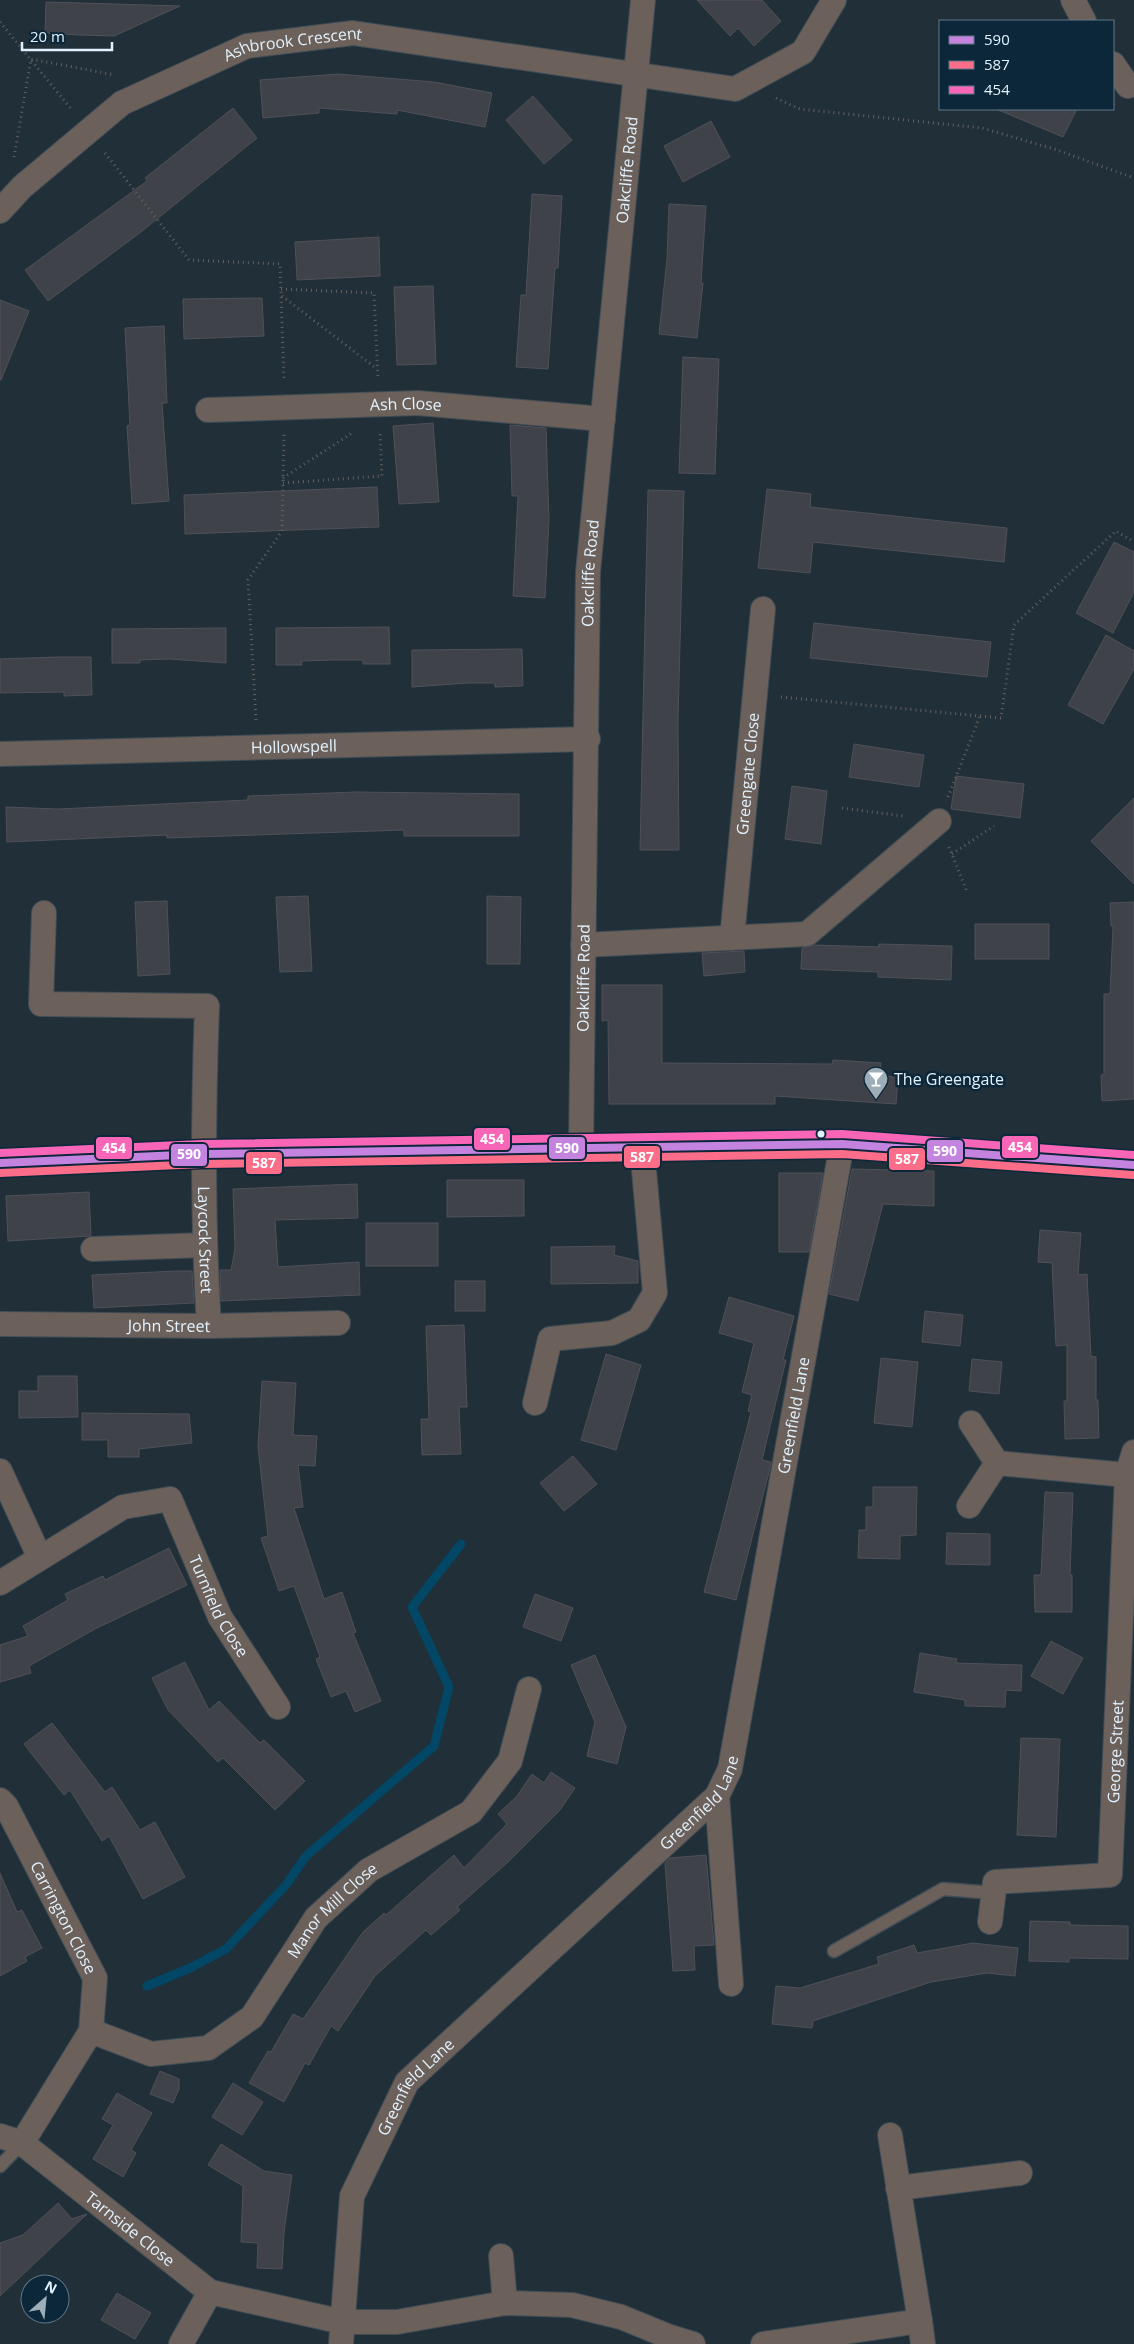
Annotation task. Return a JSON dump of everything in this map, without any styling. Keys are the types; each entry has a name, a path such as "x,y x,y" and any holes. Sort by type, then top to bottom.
{"highway":[{"path":"0,1164 202,1154 842,1144 1134,1165"}],"street":[{"name":"Oakcliffe Road","path":"581,1149 588,739 588,572 643,0"},
{"name":"Ashbrook Crescent","path":"3,208 22,187 122,103 247,46 353,33 735,89 803,52 834,0"},
{"path":"1073,0 1083,20"},
{"path":"1114,65 1128,86"},
{"name":"Ash Close","path":"208,410 284,407 380,410 418,403 603,419"},
{"name":"Greengate Close","path":"732,938 763,609"},
{"name":"Hollowspell","path":"0,754 588,739"},
{"path":"583,945 807,934 938,822"},
{"name":"Laycock Street","path":"44,913 41,1004 207,1006 202,1154 204,1245 209,1326"},
{"name":"Greenfield Lane","path":"342,2333 352,2196 407,2082 716,1796 730,1769 842,1144"},
{"path":"535,1402 550,1339 612,1333 639,1320 655,1293 642,1148"},
{"path":"93,1249 204,1245"},
{"name":"John Street","path":"0,1324 209,1326 338,1323"},
{"path":"971,1423 997,1463"},
{"name":"George Street","path":"994,1893 995,1882 1110,1875 1127,1475 1134,1452"},
{"path":"997,1463 1127,1475"},
{"path":"969,1506 997,1463"},
{"path":"0,1471 40,1558 0,1583"},
{"name":"Turnfield Close","path":"40,1558 123,1507 170,1499 220,1617 278,1706"},
{"name":"Manor Mill Close","path":"91,2031 151,2054 208,2048 252,2017 316,1918 369,1870 471,1812 510,1761 529,1689"},
{"path":"716,1796 731,1984"},
{"name":"Carrington Close","path":"0,1800 6,1806 95,1978 91,2031 11,2139"},
{"path":"990,1922 994,1893"},
{"path":"763,2344 922,2332 890,2135"},
{"name":"Tarnside Close","path":"11,2139 210,2292"},
{"path":"898,2188 1020,2173"},
{"path":"501,2256 505,2303"},
{"path":"181,2344 210,2292 342,2333 505,2303 572,2305 621,2317 669,2341 693,2344"}],"lane":[{"path":"834,1951 943,1889 994,1893"},
{"path":"0,2166 11,2139"}],"path":[{"path":"0,22 189,260 280,264 284,407 282,530 248,580 257,748"},
{"path":"31,59 163,84"},
{"path":"3,208 31,59"},
{"path":"745,83 800,109 982,128 1057,150 1134,178"},
{"path":"281,290 374,293 382,476 283,483"},
{"path":"281,296 378,369"},
{"path":"283,478 380,410"},
{"path":"755,694 1001,718 1014,625 1116,531 1134,542"},
{"path":"842,808 938,822"},
{"path":"952,854 994,826"}],"building":[{"path":"697,0 762,0 781,21 754,46 738,28 730,36"},
{"path":"46,2 180,6 114,36 80,35 45,33"},
{"path":"338,74 434,82 492,93 485,127 397,110 397,114 319,108 319,113 263,118 260,80"},
{"path":"533,96 572,140 544,164 506,120"},
{"path":"233,108 257,138 141,232 48,301 25,270 147,181 145,178"},
{"path":"998,110 1076,110 1063,137"},
{"path":"711,121 730,157 683,182 664,146"},
{"path":"532,194 562,196 558,268 555,268 548,369 516,367 521,295 526,295"},
{"path":"669,204 706,206 701,283 703,283 697,338 659,334 667,259"},
{"path":"379,237 380,276 297,280 295,242"},
{"path":"433,286 436,364 397,365 394,287"},
{"path":"262,298 264,336 184,339 183,299"},
{"path":"0,300 29,311 1,380 0,380"},
{"path":"164,326 167,403 162,403 169,501 132,504 127,426 130,425 125,328"},
{"path":"683,357 719,359 715,474 679,473"},
{"path":"433,423 439,502 399,504 393,426"},
{"path":"510,425 546,428 549,520 545,598 513,596 518,496 512,496"},
{"path":"377,487 379,527 185,534 184,495"},
{"path":"767,489 811,494 810,507 1007,528 1004,562 813,542 810,573 758,568"},
{"path":"648,490 684,491 678,721 679,850 640,850"},
{"path":"1114,542 1134,552 1134,592 1113,633 1076,613"},
{"path":"814,623 991,642 987,677 810,658"},
{"path":"389,627 390,664 363,664 363,660 333,660 301,661 302,665 276,665 276,628"},
{"path":"226,628 226,663 169,659 140,660 140,663 112,663 112,629"},
{"path":"1106,635 1134,651 1134,669 1103,724 1068,705"},
{"path":"522,649 523,686 495,687 495,683 468,683 412,687 412,650"},
{"path":"91,657 92,695 64,696 64,692 0,693 0,659"},
{"path":"854,744 924,755 919,787 849,777"},
{"path":"956,776 1024,784 1020,818 951,809"},
{"path":"792,786 827,791 821,844 785,839"},
{"path":"356,792 519,794 519,836 404,836 404,830 167,838 167,835 7,842 6,807 58,809 248,800 248,796"},
{"path":"1134,798 1134,884 1091,841"},
{"path":"308,896 312,971 280,972 276,897"},
{"path":"487,896 521,897 520,964 487,964"},
{"path":"167,901 170,974 138,976 135,902"},
{"path":"1134,902 1134,1099 1102,1101 1104,994 1110,994 1113,926 1111,926 1110,903"},
{"path":"975,924 1049,924 1049,959 975,959"},
{"path":"879,944 952,946 951,980 878,977 878,972 801,969 802,948 815,945 879,947"},
{"path":"744,951 745,972 704,976 702,953"},
{"path":"602,985 662,985 662,1063 832,1064 833,1060 881,1063 880,1076 898,1077 896,1104 775,1096 775,1104 609,1104 608,1020 602,1021"},
{"path":"852,1169 934,1171 934,1206 883,1204 858,1301 829,1294"},
{"path":"779,1173 823,1173 809,1252 779,1252"},
{"path":"447,1180 524,1180 524,1216 447,1217"},
{"path":"357,1184 358,1218 275,1220 278,1267 359,1262 360,1295 221,1301 220,1270 231,1270 235,1249 233,1189"},
{"path":"89,1192 91,1236 8,1241 6,1196"},
{"path":"366,1223 438,1223 438,1266 366,1266"},
{"path":"1040,1230 1081,1233 1078,1275 1087,1274 1091,1356 1096,1357 1096,1400 1098,1400 1099,1438 1065,1439 1064,1401 1067,1401 1067,1345 1056,1346 1052,1263 1038,1262"},
{"path":"615,1246 614,1255 638,1261 638,1283 551,1284 551,1247"},
{"path":"192,1271 194,1303 94,1308 92,1275"},
{"path":"455,1281 485,1281 485,1311 455,1311"},
{"path":"729,1297 794,1316 783,1360 786,1360 762,1460 771,1462 769,1472 736,1600 704,1592 751,1412 748,1411 752,1395 742,1392 754,1343 719,1333"},
{"path":"925,1311 963,1315 960,1346 922,1342"},
{"path":"464,1325 467,1407 459,1407 461,1454 422,1455 421,1419 429,1419 426,1326"},
{"path":"606,1354 641,1365 616,1450 581,1440"},
{"path":"881,1358 918,1362 912,1427 874,1423"},
{"path":"972,1359 1002,1362 999,1394 969,1391"},
{"path":"38,1376 77,1376 78,1417 19,1418 19,1391 38,1391"},
{"path":"262,1381 296,1383 293,1435 317,1436 315,1466 298,1465 303,1507 294,1508 324,1599 342,1592 356,1632 353,1633 381,1701 355,1712 346,1691 331,1697 316,1659 320,1657 294,1586 279,1591 261,1538 268,1536 258,1447"},
{"path":"82,1413 189,1414 192,1443 139,1449 139,1457 108,1457 108,1440 82,1440"},
{"path":"573,1456 597,1484 564,1511 540,1483"},
{"path":"873,1487 917,1487 916,1535 900,1536 900,1559 858,1558 859,1530 866,1530 866,1507 873,1507"},
{"path":"1045,1492 1073,1493 1070,1575 1072,1575 1072,1612 1035,1612 1034,1575 1041,1575"},
{"path":"947,1533 990,1534 990,1565 946,1564"},
{"path":"169,1548 187,1585 95,1629 29,1666 31,1673 0,1682 0,1645 28,1636 23,1626 68,1600 65,1594 103,1576 105,1580"},
{"path":"535,1594 573,1608 561,1641 523,1627"},
{"path":"1051,1641 1083,1658 1063,1694 1031,1676"},
{"path":"920,1653 957,1659 956,1663 1022,1665 1021,1691 1006,1690 1005,1707 965,1706 965,1700 914,1692"},
{"path":"595,1655 626,1727 617,1764 587,1756 595,1722 571,1665"},
{"path":"185,1662 209,1710 219,1701 260,1743 264,1740 305,1781 275,1810 223,1758 218,1762 168,1710 152,1678"},
{"path":"52,1723 105,1792 112,1787 140,1830 155,1822 185,1877 143,1899 109,1836 102,1841 70,1790 64,1795 24,1744"},
{"path":"1021,1738 1060,1739 1056,1837 1017,1835"},
{"path":"551,1772 575,1788 560,1810 508,1862 457,1907 460,1910 431,1935 426,1930 375,1976 338,2031 331,2026 309,2065 305,2063 284,2102 249,2083 268,2051 271,2052 293,2014 303,2019 363,1932 384,1913 386,1915 454,1855 464,1868 507,1824 498,1814 517,1796 532,1774 544,1783"},
{"path":"706,1855 714,1945 694,1946 695,1970 673,1971 665,1863 670,1858"},
{"path":"0,1873 17,1912 22,1910 42,1948 25,1957 27,1961 0,1976"},
{"path":"1030,1921 1070,1922 1070,1925 1128,1926 1128,1959 1069,1958 1069,1962 1029,1961"},
{"path":"973,1943 1018,1948 1015,1976 987,1973 931,1982 813,2021 812,2028 772,2024 776,1986 800,1988 879,1964 877,1957 914,1945 917,1953"},
{"path":"160,2071 179,2079 179,2089 173,2103 150,2094"},
{"path":"233,2083 263,2102 242,2135 212,2117"},
{"path":"117,2093 152,2113 131,2150 136,2153 123,2177 93,2159 113,2125 102,2119"},
{"path":"221,2144 264,2171 292,2175 284,2232 282,2269 257,2268 258,2243 241,2242 243,2186 208,2165"},
{"path":"58,2203 72,2219 87,2214 23,2274 20,2274 20,2277 0,2296 0,2243 23,2235"},
{"path":"117,2293 151,2313 135,2339 101,2320"}],"waterway":[{"path":"147,1986 190,1968 226,1949 286,1885 306,1856 434,1746 449,1687 412,1607 461,1544"}],"transit line":[{"name":"454","path":"0,1153 202,1144 842,1134 1134,1155"},
{"name":"590","path":"0,1163 202,1154 842,1144 1134,1165"},
{"name":"587","path":"0,1173 202,1164 842,1154 1133,1175"}],"place":[{"name":"The Greengate","path":"876,1100"}]}
